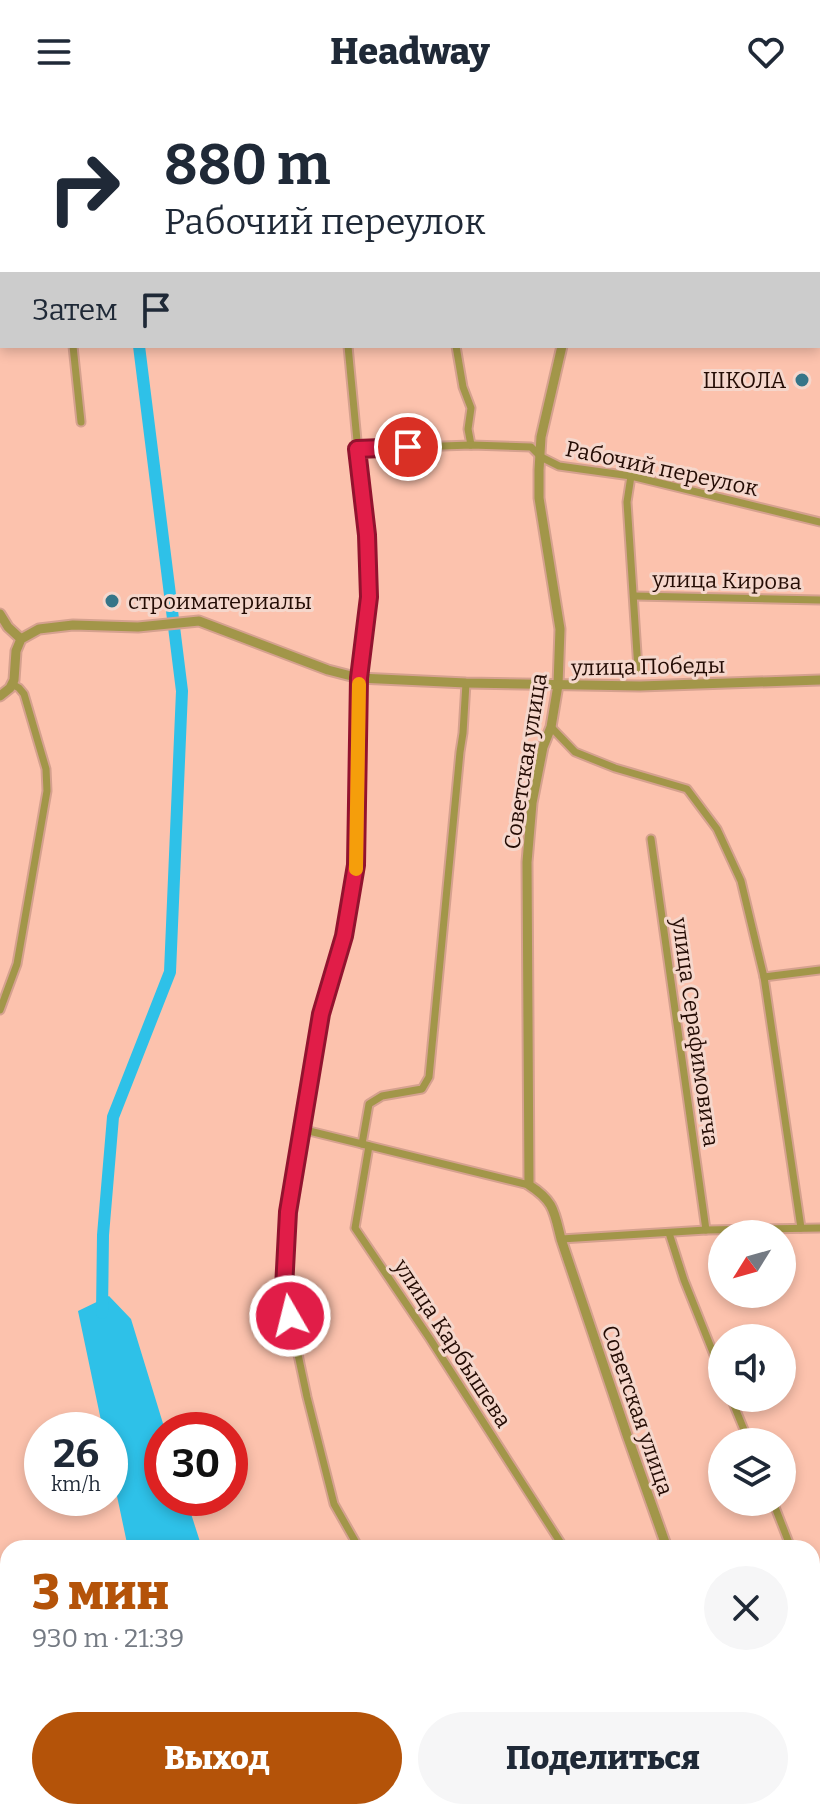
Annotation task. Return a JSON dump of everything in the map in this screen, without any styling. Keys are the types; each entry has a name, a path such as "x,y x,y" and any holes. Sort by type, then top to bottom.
{"street":[{"path":"73,348 81,422"},
{"path":"348,348 369,567 369,597 359,678 356,865 344,936 321,1014 301,1129 288,1212 284,1288 334,1504 354,1540"},
{"path":"456,348 463,387 471,408 468,429 471,445"},
{"name":"Советская улица","path":"562,348 541,437 539,498 560,629 558,685 532,803 527,862 529,1185 548,1199 554,1212 664,1540"},
{"name":"Рабочий переулок","path":"357,449 471,445 531,447 541,457 559,466 631,476 820,522"},
{"name":"улица Кирова","path":"631,476 627,502 638,669"},
{"name":"улица Кирова","path":"634,596 820,600"},
{"path":"0,614 21,639 16,651 14,680 0,696"},
{"name":"улица Победы","path":"21,639 50,627 138,627 199,621 328,670 359,678 640,686 820,680"},
{"name":"улица Карбышева","path":"466,683 429,1077 422,1089 382,1096 369,1104 355,1228 559,1540"},
{"path":"0,1010 17,964 47,791 46,769 24,694 12,684"},
{"path":"551,727 575,752 615,768 687,789 717,829 741,881 764,977 801,1228"},
{"name":"улица Серафимовича","path":"651,839 706,1230"},
{"path":"764,977 820,970"},
{"path":"0,977 12,979"},
{"path":"301,1129 529,1185"},
{"path":"561,1239 706,1230 820,1228"},
{"path":"669,1233 708,1340"},
{"path":"778,1516 788,1540"}],"water":[{"path":"109,1296 131,1319 159,1412 144,1412 144,1516 192,1516 199,1540 126,1540 121,1516 128,1516 128,1412 99,1412 78,1311"}],"waterway":[{"path":"102,1313 103,1235 113,1117 170,972 182,691 139,348"}],"slow traffic":[{"path":"356,869 359,684"}],"place":[{"name":"ШКОЛА","path":"802,380"},
{"name":"строиматериалы","path":"112,601"}],"route":[{"path":"290,1316 284,1288 288,1212 321,1014 344,936 356,865 359,678 369,597 367,535 357,449 408,447"}]}
